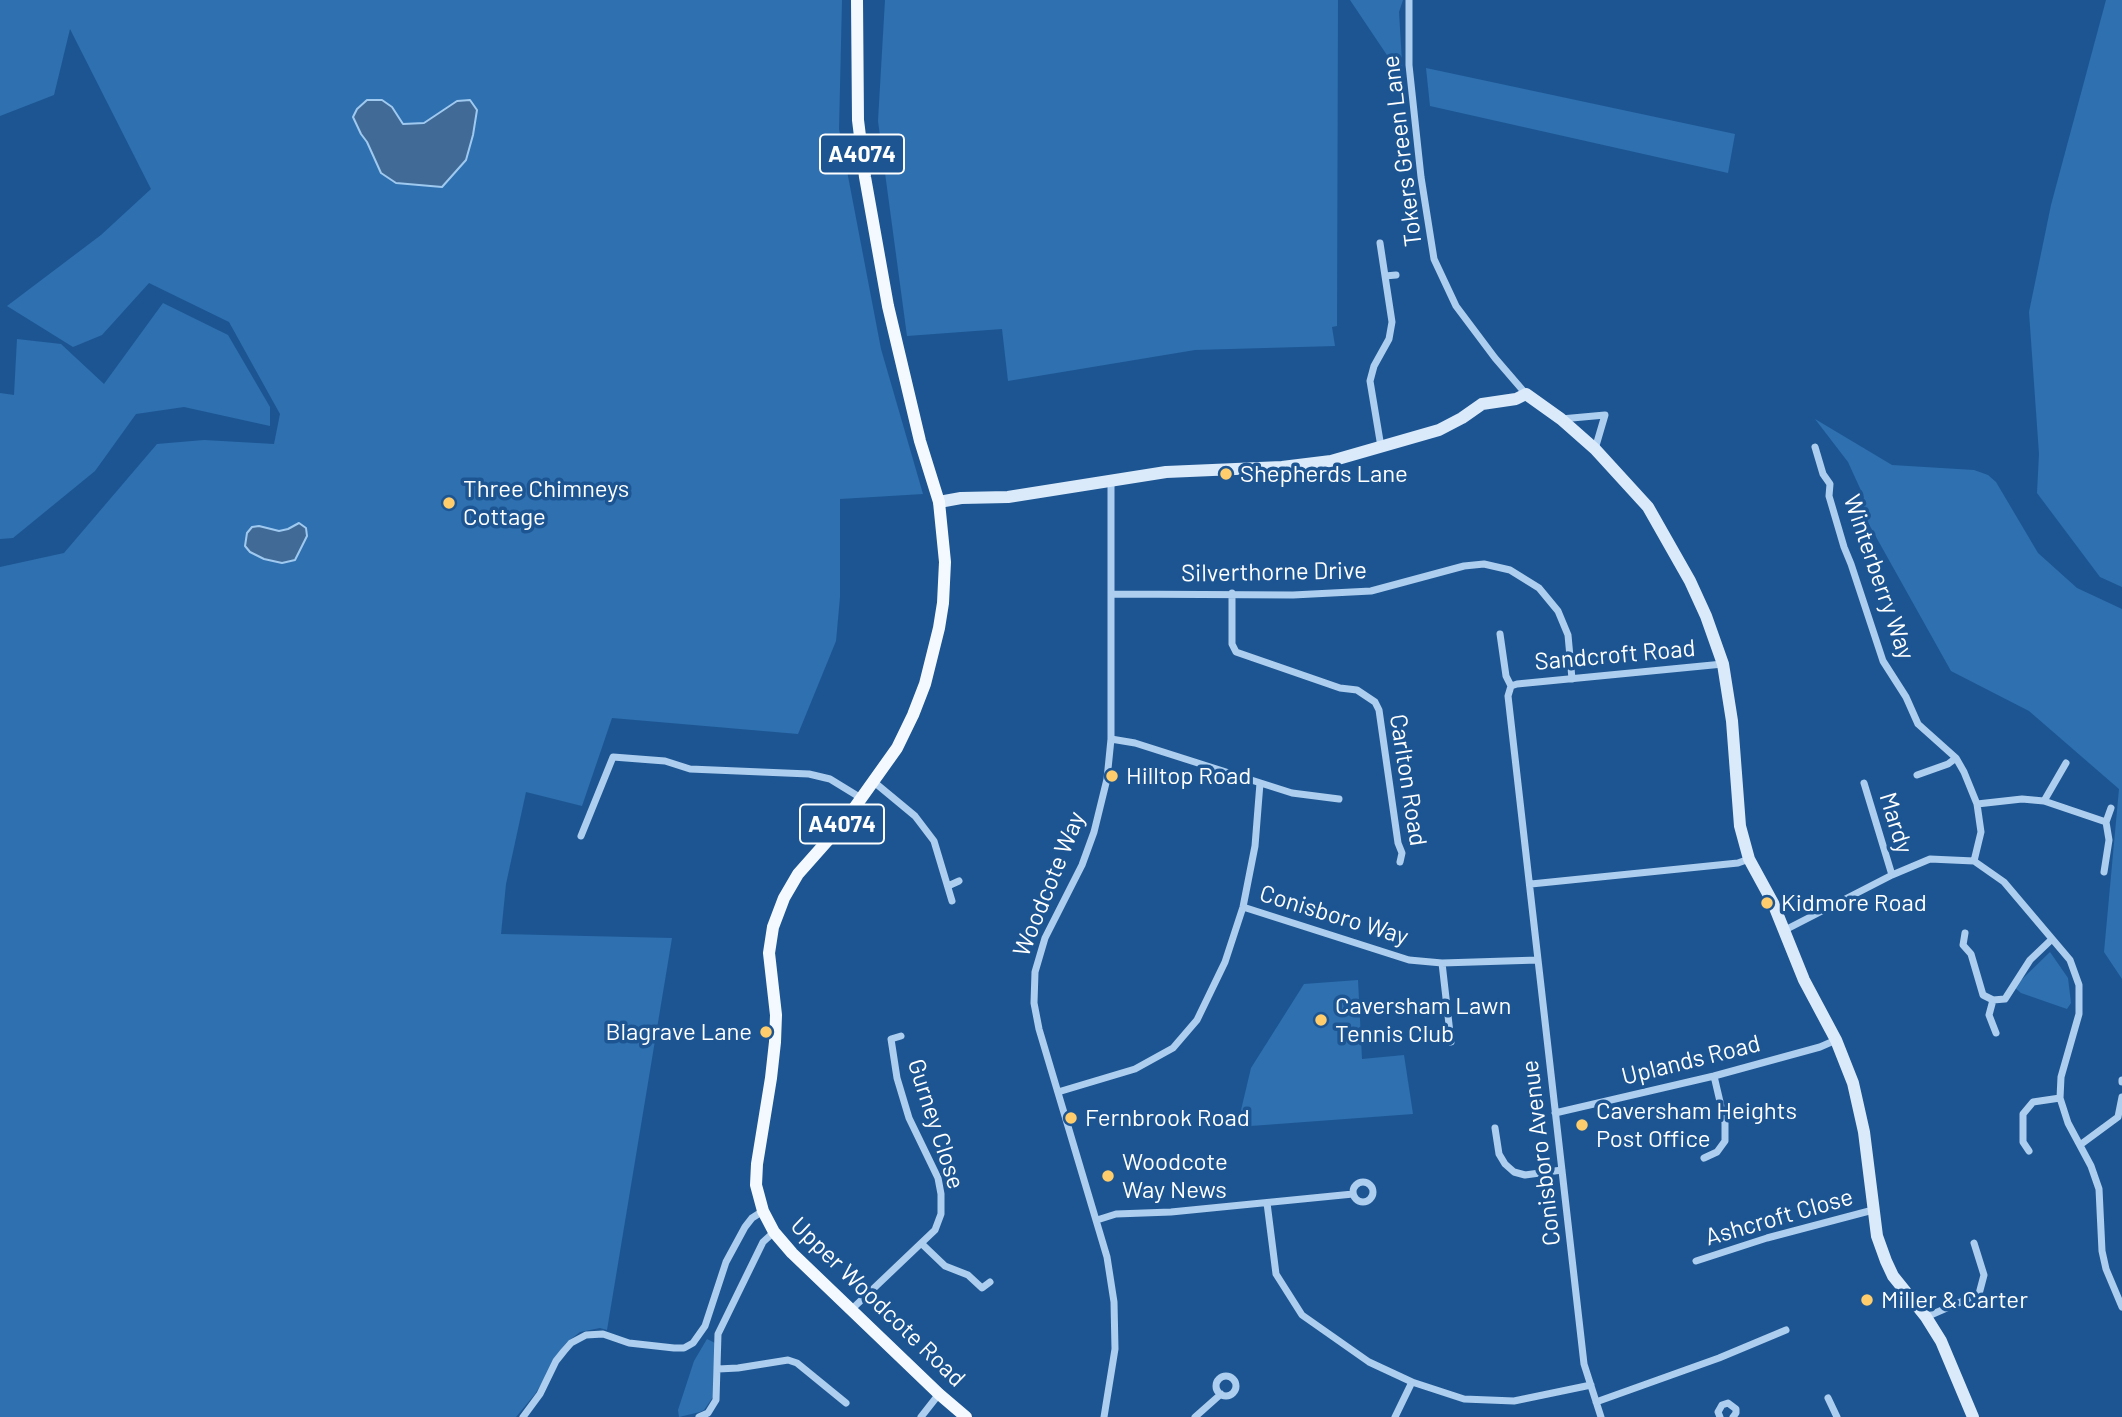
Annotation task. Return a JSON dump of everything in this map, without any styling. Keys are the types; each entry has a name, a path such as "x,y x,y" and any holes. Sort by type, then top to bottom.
{"main road":[{"name":"Upper Woodcote Road","path":"858,0 858,120 865,177 888,306 917,427 939,502 943,539 943,603 925,684 897,748 845,821 798,874 784,898 773,927 769,953 776,1015 775,1041 756,1185 763,1211 774,1233 792,1253 966,1417"}],"street":[{"name":"Tokers Green Lane","path":"1409,0 1409,65 1421,177 1434,259 1456,306 1526,394"},
{"path":"1380,243 1392,322 1389,339 1374,366 1370,382 1381,448"},
{"path":"1385,276 1396,275"},
{"path":"939,502 961,498 1008,497 1166,472 1282,467 1331,461 1439,430 1482,404 1516,399 1526,394 1595,449 1648,508 1690,581 1706,616 1723,664 1732,721 1740,826 1749,859 1785,930 1804,980 1836,1040 1853,1083 1864,1132 1877,1236 1893,1276 1926,1317 1941,1341 1973,1417"},
{"path":"1560,419 1605,415 1595,449"},
{"name":"Winterberry Way","path":"1815,447 1823,474 1830,484 1829,496 1844,547 1883,662 1906,697 1918,724 1956,758 1978,804 1981,832 1974,861"},
{"name":"Woodcote Way","path":"1104,1417 1115,1349 1114,1302 1107,1257 1039,1029 1034,1003 1035,972 1045,938 1082,865 1094,832 1107,779 1111,739 1111,480"},
{"name":"Silverthorne Drive","path":"1111,594 1293,595 1371,591 1464,566 1484,564 1510,570 1539,588 1558,611 1568,635 1572,679"},
{"name":"Carlton Road","path":"1232,593 1232,644 1236,652 1340,688 1357,690 1375,702 1398,843 1402,853 1400,862"},
{"name":"Conisboro Avenue","path":"1500,634 1506,676 1511,686 1508,696 1584,1364 1601,1417"},
{"name":"Sandcroft Road","path":"1511,686 1723,664"},
{"path":"1111,739 1135,743 1292,793 1339,799"},
{"path":"581,836 613,757 665,761 690,769 808,774 830,779 862,798"},
{"path":"1917,775 1948,764 1956,758"},
{"path":"2044,801 2066,763"},
{"path":"874,782 915,816 934,841 952,901"},
{"path":"1058,1092 1135,1069 1173,1048 1197,1020 1225,962 1242,906 1255,846 1260,783"},
{"name":"Mardy","path":"1864,783 1892,875"},
{"path":"1978,804 2022,799 2044,801 2106,822"},
{"path":"2104,872 2109,840 2106,822 2111,808"},
{"path":"1531,884 1738,863 1749,859"},
{"path":"1785,930 1892,875 1930,859 1974,861 2004,882 2070,960 2078,985 2079,1014 2061,1077 2060,1098 2068,1123 2091,1166 2099,1189 2102,1251 2106,1269 2122,1307"},
{"path":"948,886 959,881"},
{"name":"Conisboro Way","path":"1242,906 1401,958 1442,963 1538,960"},
{"path":"1965,933 1963,945 1971,954 1983,995 1993,1000 2005,999 2030,960 2052,939"},
{"path":"1442,963 1451,1042"},
{"path":"1993,1000 1989,1015 1996,1033"},
{"name":"Gurney Close","path":"881,1038 891,1040 901,1036"},
{"name":"Gurney Close","path":"852,1309 922,1244 935,1230 941,1214 942,1194 938,1178 909,1118 897,1078 891,1040"},
{"name":"Uplands Road","path":"1555,1113 1714,1076 1820,1047 1836,1040"},
{"path":"1704,1158 1717,1153 1725,1141 1725,1123 1714,1076"},
{"path":"2080,1145 2118,1116 2122,1097"},
{"path":"2029,1150 2023,1143 2023,1114 2034,1102 2060,1098"},
{"path":"1495,1128 1499,1154 1514,1172 1525,1175 1562,1170"},
{"path":"1097,1220 1116,1214 1353,1194"},
{"path":"1267,1203 1276,1274 1302,1315 1369,1362 1412,1382 1464,1399 1514,1401 1591,1385"},
{"name":"Ashcroft Close","path":"1696,1261 1767,1238 1873,1210"},
{"path":"523,1417 540,1394 556,1361 578,1338 603,1334 629,1343 674,1349 689,1345 705,1326 726,1262 745,1227 763,1211"},
{"path":"699,1417 708,1413 715,1404 718,1334 762,1242 774,1233"},
{"path":"1926,1317 1979,1294 1984,1275 1974,1242"},
{"path":"922,1244 945,1266 968,1275 979,1291 990,1282"},
{"path":"705,1326 718,1334"},
{"path":"1596,1402 1786,1330"},
{"path":"1718,1358 1722,1367"},
{"path":"718,1369 788,1360 797,1363 846,1404"},
{"path":"1395,1417 1412,1382"},
{"path":"828,1400 834,1393"},
{"path":"921,1417 939,1394"},
{"path":"1195,1417 1221,1394"},
{"path":"1828,1398 1837,1417"},
{"path":"1720,1417 1718,1412 1721,1405 1728,1403 1736,1409 1733,1417"},
{"path":"1832,1407 1842,1403"}],"shaded area":[{"path":"0,0 842,0 839,129 881,349 923,494 840,499 840,597 836,641 798,734 612,718 582,806 526,792 506,884 501,934 672,938 607,1330 600,1328 580,1332 566,1343 535,1394 516,1417 0,1417 0,567 64,553 157,444 204,440 274,444 280,414 229,322 149,283 102,335 73,347 7,306 101,235 151,189 70,29 54,95 0,116"},
{"path":"885,0 1338,0 1337,326 1332,327 1335,346 1195,350 1008,381 1002,329 907,336 878,121"},
{"path":"1350,0 1403,0 1399,12 1403,79"},
{"path":"2106,0 2122,0 2122,587 2100,577 2037,493 2039,454 2029,312 2051,205"},
{"path":"1426,68 1735,134 1728,173 1430,106"},
{"path":"367,100 382,100 392,107 403,124 424,123 457,101 470,100 477,110 466,160 442,187 396,183 381,173 353,117"},
{"path":"163,303 228,335 270,407 270,426 184,407 136,414 95,471 13,538 0,539 0,393 14,395 17,339 61,344 104,384"},
{"path":"1815,419 1892,465 1974,470 1988,475 1996,482 2038,553 2077,588 2122,609 2122,979 2104,952 2119,789 2029,711 1951,671 1861,510 1864,497 1848,462"},
{"path":"299,523 306,528 307,536 295,560 282,563 264,559 250,552 245,546 247,533 252,527 279,531"},
{"path":"2050,952 2068,978 2071,1003 2067,1009 2021,993 2014,987"},
{"name":"Caversham Lawn Tennis Club","path":"1358,980 1362,1059 1404,1055 1413,1114 1237,1127 1251,1068 1304,984"},
{"path":"707,1339 715,1343 713,1397 704,1410 679,1417 678,1410 694,1361"}],"place":[{"name":"Shepherds Lane","path":"1226,474"},
{"name":"Three Chimneys Cottage","path":"449,503"},
{"name":"Hilltop Road","path":"1112,776"},
{"name":"Kidmore Road","path":"1767,903"},
{"name":"Caversham Lawn Tennis Club","path":"1321,1020"},
{"name":"Blagrave Lane","path":"766,1032"},
{"name":"Fernbrook Road","path":"1071,1118"},
{"name":"Caversham Heights Post Office","path":"1582,1125"},
{"name":"Woodcote Way News","path":"1108,1176"},
{"name":"Miller & Carter","path":"1867,1300"}]}
